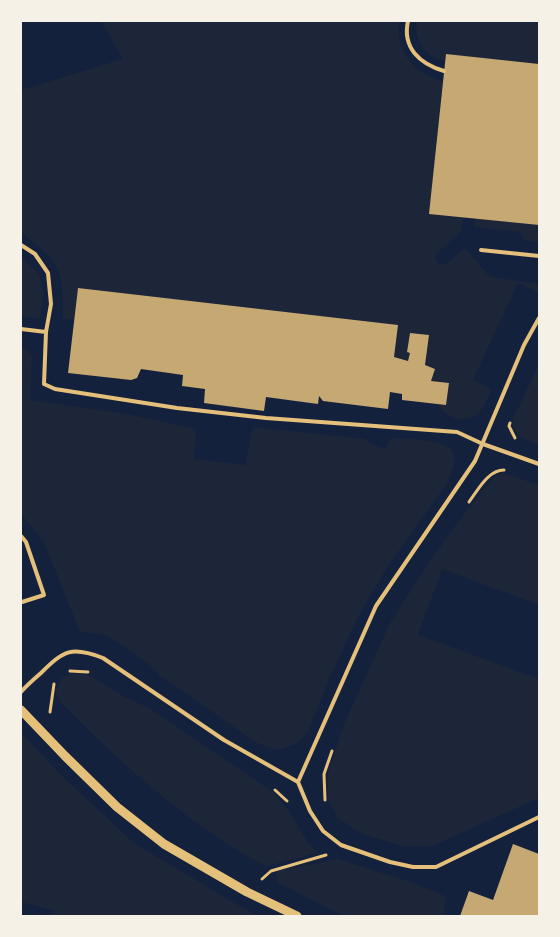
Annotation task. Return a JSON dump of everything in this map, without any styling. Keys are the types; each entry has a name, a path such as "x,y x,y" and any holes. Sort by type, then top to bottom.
{"street":[{"path":"21,710 116,807 164,844 247,892 297,916"}],"lane":[{"path":"408,21 406,28 408,41 414,54 430,67 444,71"},
{"path":"21,245 34,254 48,273 51,304 46,332 44,384 55,389 177,408 266,418 457,432 483,444 539,464"},
{"path":"481,250 539,256"},
{"path":"298,782 376,606 475,461 524,345 539,318"},
{"path":"21,329 46,332"},
{"path":"21,536 26,542 44,595 22,602"},
{"path":"21,692 56,658 67,652 79,651 103,658 224,740 298,782 310,811 323,831 329,836 342,845 390,862 414,867 436,867 539,817"}],"path":[{"path":"510,420 509,426 512,433 515,438 523,442"},
{"path":"465,507 490,475 498,470 511,472"},
{"path":"63,674 69,671 91,673"},
{"path":"50,714 56,679"},
{"path":"326,803 324,798 324,774 333,748"},
{"path":"274,789 292,807"},
{"path":"247,892 271,872 326,855 320,850"}],"shaded area":[{"path":"101,21 399,21 400,42 409,60 424,73 443,81 463,217 461,232 436,254 435,259 439,264 446,264 465,248 490,277 535,283 538,286 538,292 518,283 473,380 492,389 481,410 476,415 470,418 458,419 446,414 438,404 446,405 449,383 431,381 435,369 425,365 429,335 410,333 407,352 410,353 408,361 394,357 398,325 78,288 74,320 63,319 62,287 59,271 51,258 21,232 21,90 123,59"},
{"path":"417,21 539,21 539,64 446,54 445,61 426,52 417,35"},
{"path":"475,218 539,225 539,242 524,240 521,232 474,227"},
{"path":"21,256 39,274 43,294 40,319 21,316"},
{"path":"21,346 28,350 32,356 30,400 127,414 196,429 194,459 245,465 253,427 365,439 372,445 386,449 391,438 427,440 445,445 451,449 454,455 454,462 448,482 388,566 360,613 329,679 308,732 296,744 278,750 257,743 161,676 146,662 119,643 106,635 80,632 44,542 21,514"},
{"path":"539,364 539,445 520,436 514,430 513,419"},
{"path":"503,473 539,485 539,605 442,569 418,635 539,679 539,798 432,846 406,847 362,834 338,818 328,800 327,776 344,724 389,625 427,565 466,511 495,476"},
{"path":"79,673 90,676 125,697 149,708 273,792 290,812 307,841 317,853 267,866 252,859 208,831 168,801 95,736 55,694 61,678"},
{"path":"21,733 64,778 134,843 259,916 51,916 53,910 21,902"},
{"path":"338,859 414,883 445,896 444,916 344,916 277,882 277,870"}],"building":[{"path":"446,54 539,64 539,225 429,214"},
{"path":"78,288 398,325 394,357 408,361 410,353 407,352 410,333 429,335 425,365 435,369 431,381 449,383 446,405 402,400 402,394 390,392 388,409 323,401 319,396 318,404 266,397 264,411 204,403 205,389 182,386 183,375 141,369 137,378 131,380 68,373"},
{"path":"513,844 539,854 539,916 460,916 469,891 493,900"}]}
